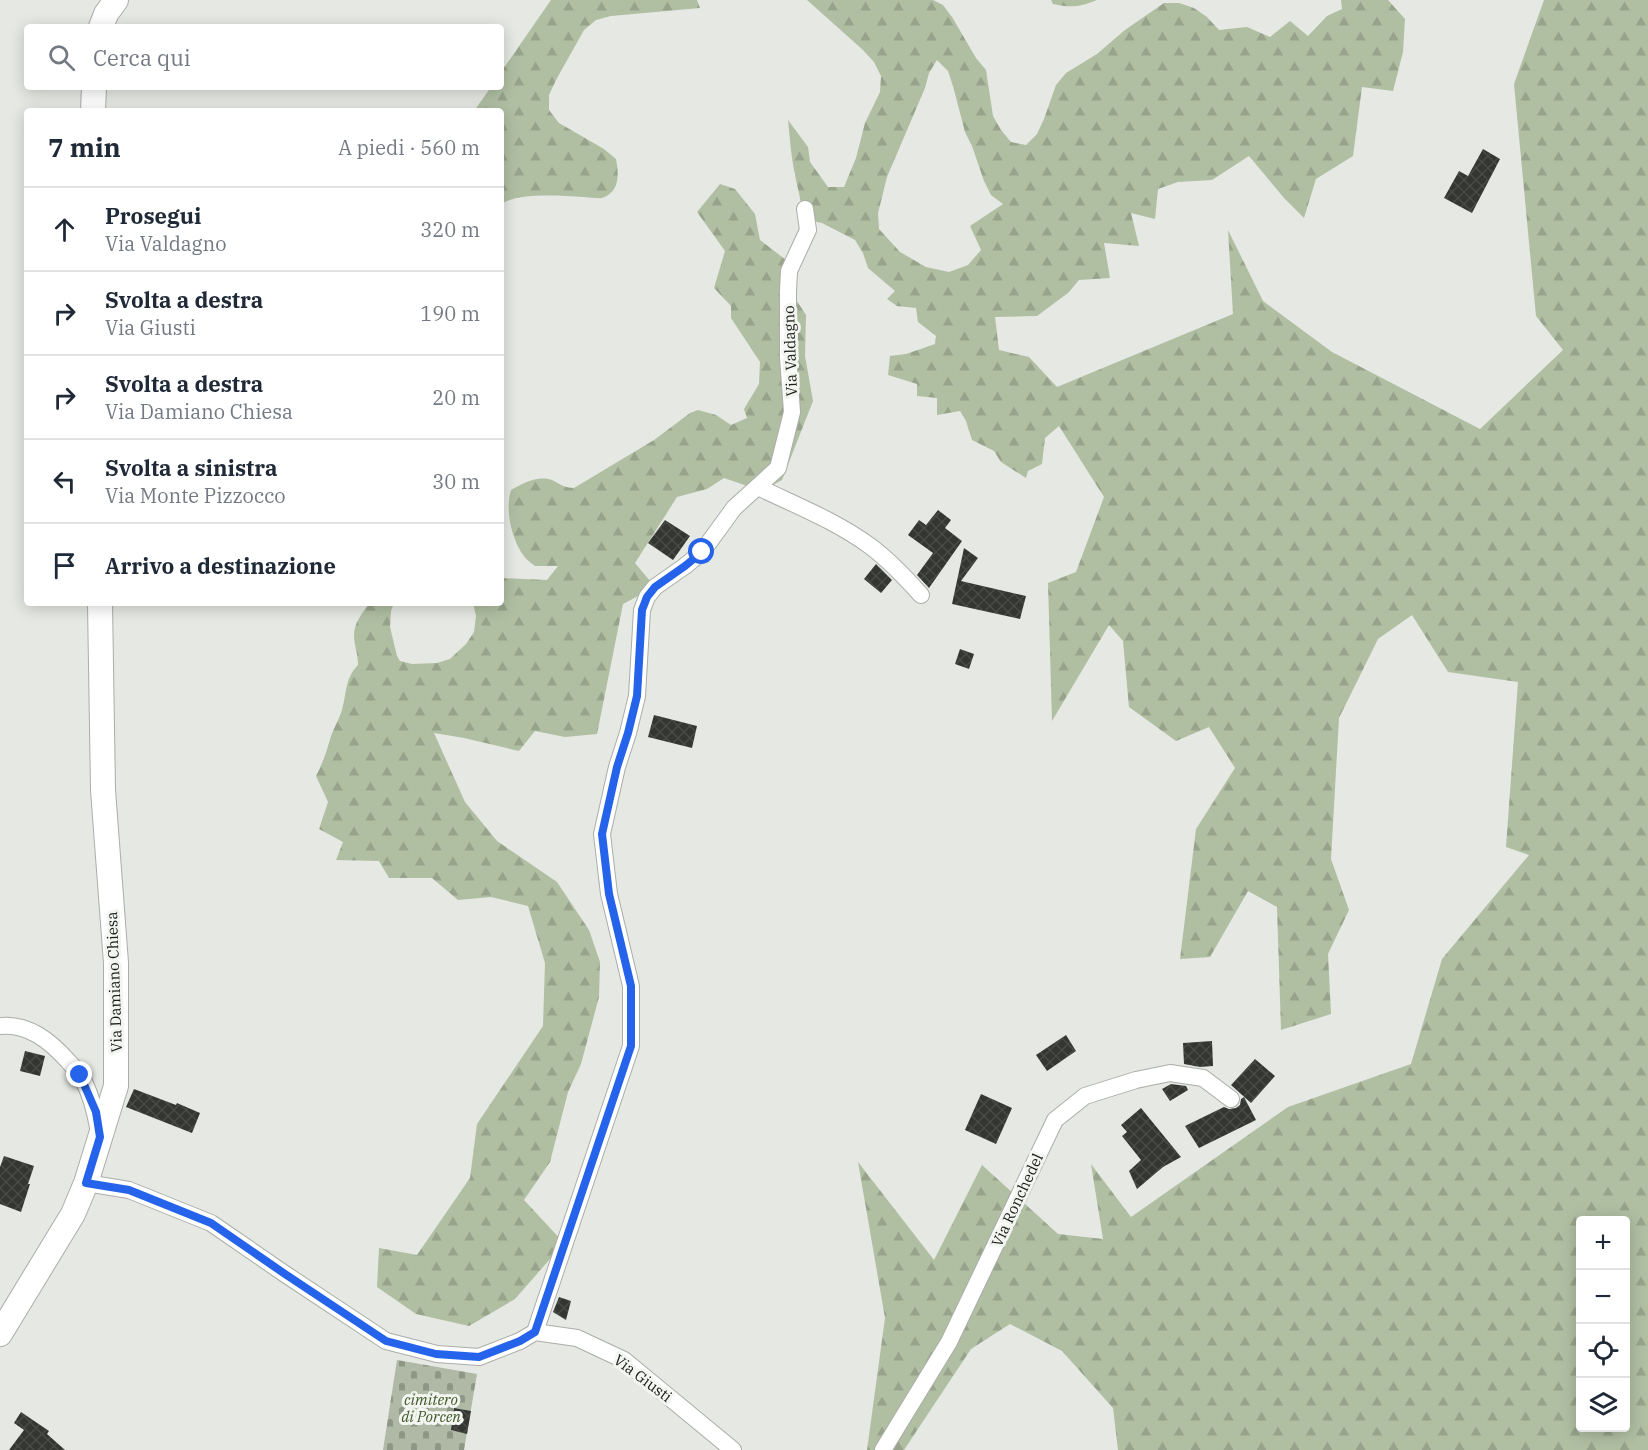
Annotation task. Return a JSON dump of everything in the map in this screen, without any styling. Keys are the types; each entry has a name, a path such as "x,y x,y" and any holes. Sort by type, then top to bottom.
{"street":[{"path":"102,24 116,0"},
{"path":"93,108 94,90"},
{"name":"Via Valdagno","path":"535,1332 631,1046 631,986 609,894 602,834 617,767 637,696 642,610 647,597 655,587 702,552 734,508 778,468 792,412 788,357 789,272 808,230 805,209"},
{"path":"758,487 838,526 870,546 896,567 921,594"},
{"name":"Via Damiano Chiesa","path":"0,1334 73,1214 86,1183 116,1086 116,963 103,790 100,606"},
{"path":"0,1026 12,1025 31,1030 55,1046 80,1075 96,1112 100,1137"},
{"name":"Via Ronchedel","path":"883,1450 949,1342 1055,1119 1085,1096 1136,1080 1170,1073 1203,1078 1231,1099"},
{"path":"86,1183 129,1190 211,1223 386,1341 436,1354 479,1357 520,1341 535,1332"},
{"name":"Via Giusti","path":"535,1332 578,1338 624,1360 733,1450"}],"green space":[{"path":"551,0 697,0 700,8 611,16 596,20 584,30 556,80 549,95 549,110 559,123 604,149 616,159 617,182 612,191 602,198 529,196 504,202 504,108 476,108 489,90 504,90 504,68"},
{"path":"807,0 933,0 943,5 986,70 993,116 1001,130 1011,142 1026,145 1037,134 1056,85 1066,73 1097,54 1125,30 1164,3 1179,3 1194,8 1207,17 1219,30 1247,27 1270,37 1290,21 1308,36 1327,16 1342,9 1341,0 1388,0 1405,19 1403,52 1393,91 1362,87 1353,156 1316,179 1304,218 1249,156 1212,180 1178,182 1158,189 1155,219 1131,213 1139,246 1104,243 1110,278 1079,280 1068,293 1037,316 995,317 999,350 1029,357 1057,387 1233,314 1228,230 1263,301 1332,352 1480,429 1563,350 1536,316 1514,84 1544,0 1648,0 1648,1450 1118,1450 1113,1408 1062,1351 1010,1324 971,1349 904,1450 867,1450 885,1318 858,1162 934,1260 982,1165 1058,1234 1103,1239 1091,1164 1131,1217 1288,1107 1411,1064 1442,959 1529,855 1506,847 1518,682 1448,672 1412,615 1378,639 1339,718 1331,859 1349,910 1328,954 1331,1014 1281,1030 1277,907 1248,891 1210,957 1180,959 1196,829 1235,768 1209,727 1176,741 1129,707 1123,641 1109,625 1052,721 1048,583 1076,572 1104,497 1059,426 1045,438 1042,464 1028,471 1026,478 1001,462 994,451 972,440 960,411 937,415 937,398 917,396 917,384 888,375 890,356 906,354 935,344 936,336 918,322 916,308 897,306 887,299 895,291 868,268 855,240 822,223 799,218 800,201 792,161 788,120 808,147 810,162 828,187 844,187 856,158 865,123 880,92 881,76 874,62","holes":["937,60 948,71 965,132 984,181 991,195 1003,204 970,226 981,250 968,265 949,272 926,267 900,252 879,229 878,213 887,177 925,88 929,73"]},
{"path":"1051,0 1097,0 1070,6 1053,4"},
{"path":"720,184 735,189 755,214 760,240 786,260 789,289 806,315 805,356 813,401 782,480 762,491 724,478 707,489 677,497 635,563 655,587 623,604 597,734 565,737 535,731 519,751 434,733 465,802 497,841 557,882 589,930 600,962 599,997 581,1064 568,1092 550,1162 524,1200 564,1243 515,1299 469,1326 416,1314 377,1287 379,1248 417,1255 470,1178 477,1124 543,1026 545,963 528,906 491,897 458,900 432,878 389,878 379,861 336,860 343,842 319,829 328,802 316,776 341,713 350,676 358,665 354,630 367,606 393,606 390,627 400,661 412,664 437,663 450,659 466,644 474,632 476,616 474,606 504,606 504,578 547,580 558,566 535,566 521,552 510,522 511,490 526,482 541,478 574,488 654,440 690,413 698,410 716,415 731,425 747,418 744,409 759,384 760,362 731,318 731,306 714,288 725,251 697,212"},
{"name":"cimitero di Porcen","path":"397,1360 477,1374 464,1450 383,1450"}],"building":[{"path":"1483,149 1500,159 1472,213 1444,198 1459,171 1468,176"},
{"path":"938,510 951,520 945,528 962,541 929,588 917,575 933,553 908,535 919,520 926,525"},
{"path":"665,520 690,536 673,560 648,543"},
{"path":"964,548 978,558 961,581 1026,596 1020,619 952,604"},
{"path":"876,564 892,580 881,593 864,579"},
{"path":"960,649 974,654 969,669 955,664"},
{"path":"654,715 697,726 692,748 648,737"},
{"path":"1066,1035 1076,1051 1047,1071 1036,1055"},
{"path":"1212,1041 1213,1066 1200,1067 1184,1064 1183,1043"},
{"path":"25,1051 45,1056 40,1076 20,1071"},
{"path":"1255,1059 1275,1076 1251,1103 1231,1085"},
{"path":"1171,1084 1186,1086 1188,1090 1170,1101 1162,1089"},
{"path":"134,1089 200,1113 192,1133 126,1107"},
{"path":"981,1094 1012,1108 996,1144 965,1130"},
{"path":"1244,1097 1256,1120 1199,1148 1185,1126 1224,1107 1236,1108"},
{"path":"1141,1108 1181,1157 1163,1167 1137,1189 1129,1171 1141,1160 1122,1136 1127,1132 1121,1125"},
{"path":"4,1156 34,1166 21,1212 0,1204 0,1167"},
{"path":"559,1297 571,1301 566,1320 553,1312"},
{"path":"454,1408 471,1411 467,1434 451,1430"},
{"path":"21,1412 49,1431 47,1434 65,1450 9,1450 24,1430 14,1423"}],"route":[{"path":"80,1075 96,1112 100,1137 86,1183 129,1190 211,1223 386,1341 436,1354 479,1357 520,1341 535,1332 631,1046 631,986 609,894 602,834 617,767 637,696 642,610 647,597 655,587 702,552"}]}
